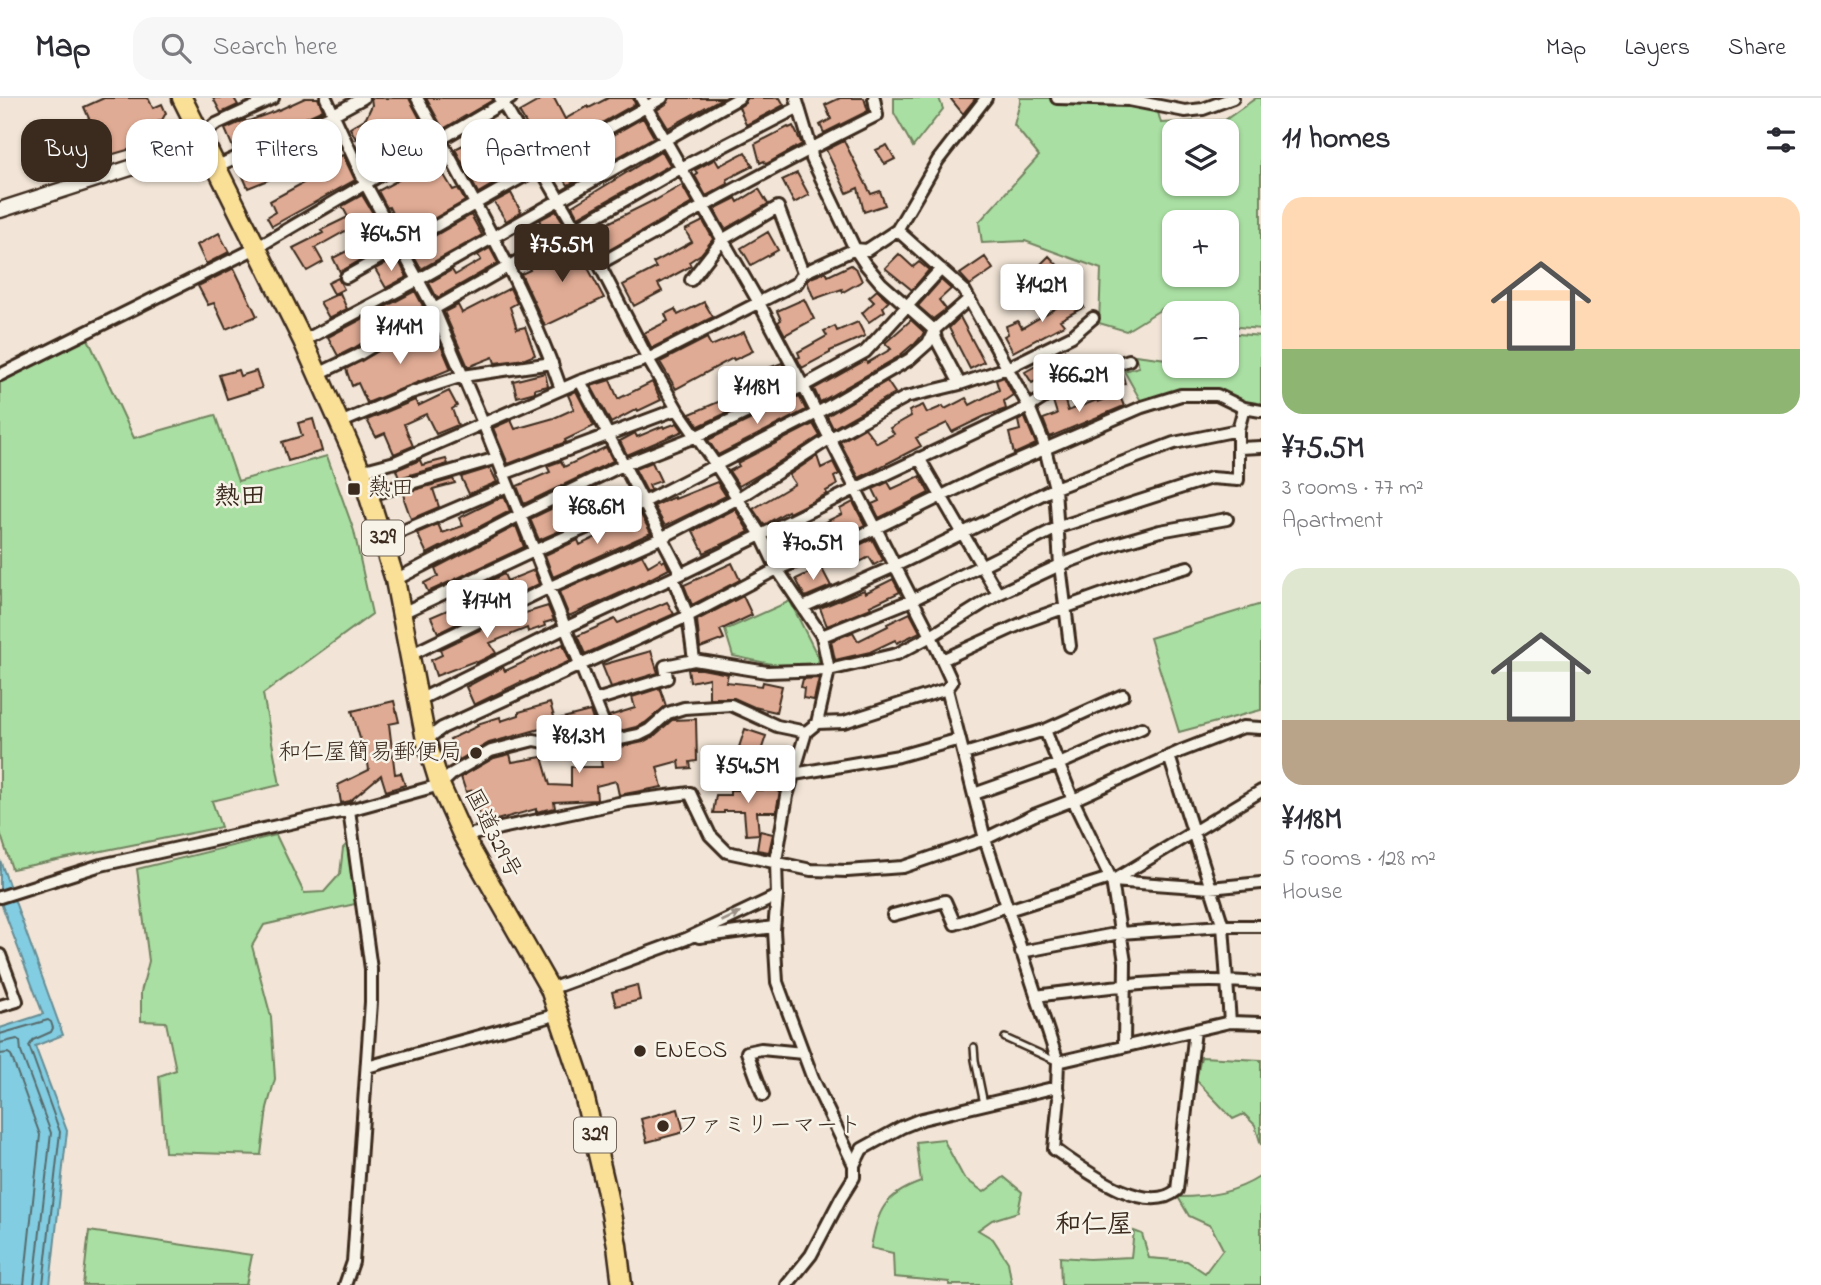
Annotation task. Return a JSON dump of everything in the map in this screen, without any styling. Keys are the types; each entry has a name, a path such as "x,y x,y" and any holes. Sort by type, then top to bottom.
{"highway":[{"name":"国道329号","path":"182,98 192,119"},
{"name":"国道329号","path":"218,173 303,341 370,495 395,580 426,740 440,785 463,836 550,989 580,1078 594,1132 617,1245 622,1285"}],"street":[{"path":"218,123 273,98"},
{"path":"326,98 366,185 434,309 483,423 611,741"},
{"path":"218,166 332,115 363,98"},
{"path":"417,98 430,119"},
{"path":"615,121 643,103 663,98"},
{"path":"303,341 418,280 739,98"},
{"path":"599,264 877,115 874,98"},
{"path":"361,471 395,462 580,381 648,359 797,283 803,273 855,249 867,250 897,230 938,160 986,98"},
{"path":"1057,98 1129,100 1185,111 1203,109 1233,98"},
{"path":"447,134 505,99 515,119"},
{"path":"318,374 358,355 797,102 812,159 855,249 881,283 933,330 960,383"},
{"path":"643,103 758,302 803,386 952,682 947,689 844,722 817,723 806,732 787,796 776,861 774,927 777,982 813,1079 854,1165 855,1177 811,1255 787,1285"},
{"path":"447,149 509,267 561,389"},
{"path":"0,210 126,169"},
{"path":"0,375 256,248 371,182"},
{"path":"346,278 516,182"},
{"path":"549,182 599,264 677,409 761,536 777,569 822,636 829,670 817,723"},
{"path":"691,280 722,240 778,207 803,273"},
{"path":"897,230 964,289 1029,407 1055,488 1060,565 1070,646"},
{"path":"395,580 623,465 697,436 803,386 865,352 940,269"},
{"path":"402,612 642,503 817,413 910,359 928,343 933,330 969,299"},
{"path":"410,655 548,588 661,538 737,499 830,439 906,397 1007,368 1072,336 1093,318"},
{"path":"419,699 1029,407 1073,379 1129,360"},
{"path":"340,423 410,393 463,376 552,363"},
{"path":"580,381 661,538 677,576 688,616 694,660"},
{"path":"426,740 442,728 688,616 777,569 841,545 1044,448 1142,407 1181,395 1217,395 1244,408 1261,411"},
{"path":"822,636 912,600 1059,527 1211,478 1238,480 1238,430 1244,408"},
{"path":"503,474 677,409"},
{"path":"803,607 895,566 1055,488 1174,443 1238,430"},
{"path":"1239,448 1261,447"},
{"path":"370,495 497,458"},
{"path":"919,458 998,594"},
{"path":"384,539 508,486"},
{"path":"596,700 667,678 665,666 694,660 766,672 829,670 897,654 998,594 1060,565 1160,531 1227,519"},
{"path":"943,660 1027,621 1151,577 1188,567"},
{"path":"947,689 985,839 1058,1062 1059,1098 1054,1149 1124,1193 1159,1198 1177,1191 1195,1030"},
{"path":"964,754 1045,730 1123,695"},
{"path":"0,897 102,865 349,810 440,785 453,773 491,751 534,740 576,748 639,735 668,713 684,708 732,705 777,726 806,732"},
{"path":"463,836 628,801 690,793 710,835 727,852 811,870 847,871 903,867 985,839 1034,815 1244,727 1261,728"},
{"path":"974,794 1059,764 1142,728"},
{"path":"1045,730 1073,800 1111,880 1125,962 1124,1046"},
{"path":"794,774 899,757 960,739"},
{"path":"1169,757 1223,926 1230,1021"},
{"path":"893,915 945,901 955,924 1111,880 1261,791"},
{"path":"345,1285 353,1262 371,1002 371,969 349,810"},
{"path":"1111,880 1210,888 1261,883"},
{"path":"550,989 686,939 777,896"},
{"path":"1021,952 1121,933 1261,926"},
{"path":"686,939 774,927"},
{"path":"0,955 17,1000 0,1006"},
{"path":"1036,996 1125,984 1226,980 1261,983"},
{"path":"367,1067 559,1014"},
{"path":"1058,1062 1230,1021 1261,1023"},
{"path":"763,1095 747,1052 761,1049 803,1053"},
{"path":"854,1165 862,1149 922,1119 1057,1087"}],"lane":[{"path":"1005,1038 1058,1062"},
{"path":"974,1047 984,1104"}],"green space":[{"path":"894,98 939,98 943,109 913,147 894,113"},
{"path":"1020,98 1154,98 1162,123 1162,196 1239,196 1239,119 1226,119 1256,98 1261,98 1261,329 1239,327 1239,301 1162,301 1162,309 1126,331 1099,323 1101,269 1025,241 982,243 979,222 1039,156 1014,125"},
{"path":"1239,334 1261,336 1261,407 1216,390 1142,403 1124,371 1139,367 1135,355 1162,358 1162,378 1239,378"},
{"path":"88,339 134,438 215,415 238,481 327,456 354,531 372,614 263,694 280,785 212,801 221,827 12,869 0,832 0,381"},
{"path":"790,601 819,659 817,666 776,665 733,656 725,630"},
{"path":"1261,604 1261,710 1179,732 1150,638"},
{"path":"276,835 304,893 324,892 340,874 343,848 349,842 355,904 264,925 252,946 271,1017 275,1079 267,1108 261,1155 165,1152 159,1076 176,1070 166,1022 141,1021 141,992 149,961 137,869"},
{"path":"1201,1057 1261,1060 1261,1145 1255,1125 1244,1114 1233,1119 1196,1080"},
{"path":"943,1139 964,1178 984,1192 1004,1177 1022,1192 1018,1212 992,1220 978,1230 993,1239 1008,1262 1012,1285 949,1285 949,1282 894,1277 893,1253 871,1248 876,1224 884,1206 898,1193 921,1182 916,1142"},
{"path":"1261,1176 1261,1285 1061,1285 1060,1257 1131,1257 1134,1231 1142,1234 1149,1258 1187,1261 1205,1273 1223,1249 1211,1226 1189,1216 1178,1197 1221,1193"},
{"path":"89,1231 252,1255 246,1285 83,1285"}],"water":[{"path":"0,860 63,1035 35,1046 67,1131 50,1285 0,1285 0,1028 43,1014 0,900"}],"building":[{"path":"104,98 148,98 153,108 162,104 166,113 163,119 126,119 126,150 112,154 112,119 89,119 84,107"},
{"path":"213,98 234,98 238,105 221,113"},
{"path":"305,98 318,98 323,110 303,119 254,119"},
{"path":"371,98 409,98 420,119 364,119 372,105"},
{"path":"426,98 493,100 447,127 447,119 438,119"},
{"path":"544,98 554,98 565,119 523,119 519,112"},
{"path":"608,98 633,98 635,104 609,119 565,119"},
{"path":"670,98 722,98 668,128 657,110"},
{"path":"747,98 780,98 784,105 746,125 739,107"},
{"path":"840,98 864,98 868,111 824,133 820,125 831,119 825,105"},
{"path":"950,98 976,98 963,114"},
{"path":"643,118 654,137 615,159 615,134"},
{"path":"356,124 356,139 350,128"},
{"path":"232,126 232,145 225,129"},
{"path":"793,126 802,144 766,164 764,161 760,163 755,144"},
{"path":"844,141 871,194 880,191 885,205 864,212 858,188 847,193 826,150"},
{"path":"887,145 895,159 885,164 876,150"},
{"path":"461,146 461,160 455,149"},
{"path":"662,151 670,165 578,217 572,206"},
{"path":"745,152 753,166 727,179 728,184 706,196 695,176 698,174 695,170 715,159 719,166"},
{"path":"343,155 355,180 272,226 267,217 275,212 270,201 305,182 342,182"},
{"path":"797,173 809,195 794,203 782,180"},
{"path":"447,180 453,190 458,188 465,201 403,236 378,191 395,182"},
{"path":"245,182 263,182 248,188"},
{"path":"472,182 497,182 478,193"},
{"path":"682,185 692,203 602,254 588,233"},
{"path":"759,189 768,204 725,229 714,209 736,198 738,202"},
{"path":"511,193 521,212 506,221 494,202"},
{"path":"362,195 374,215 315,248 323,262 307,271 293,248 348,217 342,206"},
{"path":"556,211 565,225 543,238 539,232 544,229 539,220"},
{"path":"471,215 482,235 421,269 410,250"},
{"path":"703,221 713,239 701,254 689,262 691,266 658,284 662,291 634,306 623,285 656,268 653,263 692,242 685,230"},
{"path":"768,232 778,250 751,265 741,248"},
{"path":"219,233 229,252 206,264 197,245"},
{"path":"383,233 389,244 340,272 333,258"},
{"path":"571,240 589,263 586,264 604,298 545,326 521,274 551,259 548,253"},
{"path":"490,248 498,263 437,298 429,283 452,270 455,275 481,260 478,255"},
{"path":"899,254 913,267 919,262 929,270 912,290 885,268"},
{"path":"1049,256 1061,269 1048,280 1037,268"},
{"path":"397,257 407,277 386,288 375,269"},
{"path":"985,257 993,269 970,285 960,274"},
{"path":"851,265 857,270 862,281 843,292 842,289 814,299 808,279 826,272 828,276"},
{"path":"234,268 257,316 226,329 214,303 208,305 198,286"},
{"path":"338,278 344,289 334,294 328,283"},
{"path":"941,280 951,289 939,300 946,309 933,319 918,306"},
{"path":"510,288 517,303 510,307 517,329 525,327 535,355 495,363 493,357 468,367 444,312 458,305 462,313"},
{"path":"877,290 889,301 883,307 885,311 869,322 862,313 874,302 869,297"},
{"path":"415,291 423,306 338,356 328,337"},
{"path":"340,293 347,309 329,318 320,302"},
{"path":"1076,293 1084,307 1060,320 1064,325 1013,352 1004,336 1008,334 1006,326 1018,321 1022,328"},
{"path":"804,299 814,319 785,335 778,322 781,320 777,311"},
{"path":"704,302 713,317 651,347 644,333 668,321 665,314 675,309 678,315"},
{"path":"960,317 984,362 970,369 949,328"},
{"path":"430,320 451,369 367,403 358,383 352,386 346,369 400,339 405,348 422,338 418,328"},
{"path":"911,320 924,332 913,346 820,402 814,389 891,349 885,343"},
{"path":"858,322 865,336 830,351 802,368 797,358 800,357 798,352 827,336 824,331 835,326 837,331"},
{"path":"744,332 753,351 734,360 733,358 676,389 660,362 707,338 711,346"},
{"path":"782,363 788,375 768,386 771,392 699,426 690,414 723,400 717,386 743,370 747,376"},
{"path":"1041,363 1048,375 1032,383 1025,372"},
{"path":"238,370 240,376 256,371 262,388 227,399 219,375"},
{"path":"1122,372 1125,384 1115,385 1112,374"},
{"path":"545,373 548,386 517,397 513,381"},
{"path":"1004,377 1013,395 1004,401 1006,409 952,432 947,423 916,438 921,446 859,478 840,442 865,428 877,443 894,434 890,428 911,416 909,411 923,405 927,413 943,406 945,409 966,398 970,405 999,390 996,380"},
{"path":"610,380 618,399 652,382 661,400 611,423 591,386"},
{"path":"887,381 895,393 833,428 827,416"},
{"path":"449,391 457,406 452,409 458,425 436,434 426,414 404,424 413,446 394,454 385,433 376,437 367,420 415,400 418,406"},
{"path":"576,391 594,426 565,440 566,442 508,464 493,428 511,420 515,429 554,418 574,409 568,395"},
{"path":"1119,394 1124,406 1050,437 1043,419 1057,414 1053,401 1063,395 1068,411"},
{"path":"799,396 806,410 718,455 708,440"},
{"path":"1023,418 1036,444 1014,454 1009,433 1020,430 1018,421"},
{"path":"313,419 322,451 288,461 282,442 302,436 298,423"},
{"path":"677,423 683,431 627,455 620,441 635,433 637,437"},
{"path":"813,424 820,436 739,486 729,471 739,466 737,463"},
{"path":"606,447 613,461 524,504 517,486 550,472 547,466 561,461 564,467"},
{"path":"817,456 821,468 833,462 839,474 834,477 837,485 826,491 827,494 764,525 753,509 795,484 789,475"},
{"path":"446,459 448,464 399,478 396,470 420,460 422,465"},
{"path":"652,462 661,481 649,485 651,490 647,492 635,469"},
{"path":"490,468 497,482 469,494 461,477"},
{"path":"920,476 929,493 879,518 872,504 879,501 873,489 888,482 892,489"},
{"path":"453,479 455,483 433,489 439,507 411,519 404,493"},
{"path":"717,482 726,496 665,526 654,506"},
{"path":"580,495 589,515 539,540 530,519"},
{"path":"504,496 510,511 427,554 417,533 438,524 442,533 463,526 459,518"},
{"path":"853,502 865,525 784,558 777,545 842,514 840,509"},
{"path":"735,509 749,532 704,553 693,531"},
{"path":"640,513 651,533 553,577 545,555 578,540 580,545"},
{"path":"516,526 524,547 428,592 424,583 438,576 435,568"},
{"path":"872,539 883,560 874,565 869,557 856,564 848,550"},
{"path":"642,555 648,566 660,559 662,562 665,560 669,569 569,616 559,592"},
{"path":"732,563 740,580 692,605 684,585"},
{"path":"821,567 831,586 805,597 796,579"},
{"path":"534,570 539,584 438,633 431,617 459,605 456,597 504,574 507,581"},
{"path":"893,579 900,592 870,606 871,608 827,626 820,608 864,590 865,593"},
{"path":"743,596 752,615 720,630 724,639 700,648 697,620"},
{"path":"667,602 674,614 585,654 577,636 615,619 618,623"},
{"path":"548,606 554,620 544,623 545,626 528,632 527,628 490,643 496,653 476,663 475,661 436,676 431,660 442,655 440,649 496,622"},
{"path":"910,613 920,632 870,652 835,660 831,641 853,632 858,641"},
{"path":"563,644 570,661 474,705 466,687 503,667 505,671"},
{"path":"651,651 658,673 611,687 602,665"},
{"path":"688,669 728,674 726,682 762,686 763,682 782,686 776,712 754,707 734,698 709,698 709,678 690,682"},
{"path":"819,678 814,700 803,698 803,679"},
{"path":"660,688 666,706 645,723 616,732 609,716 635,708 632,697"},
{"path":"394,701 399,722 389,724 395,774 401,773 405,785 386,791 381,775 350,801 341,803 338,785 369,770 365,742 361,742 352,711"},
{"path":"550,703 555,720 590,711 593,720 584,722 586,733 571,736 569,727 546,734 540,729 489,743 459,760 450,739 478,726 477,724 500,717 501,721 519,715 519,712"},
{"path":"696,719 697,761 690,762 691,768 680,769 679,761 657,767 662,787 619,795 616,781 596,786 597,800 554,802 555,808 536,812 536,809 482,824 474,790 466,792 461,777 494,758 510,754 512,762 542,757 550,785 571,786 571,767 602,767 600,755 643,742 672,720"},
{"path":"745,729 766,736 760,754 739,747"},
{"path":"769,788 780,791 776,812 757,812 759,834 746,835 744,811 713,813 716,795 730,795 730,790"},
{"path":"760,831 773,834 769,852 757,850"},
{"path":"637,985 640,1000 616,1006 612,992"},
{"name":"ファミリーマート","path":"678,1109 684,1132 647,1142 641,1119"}],"place":[{"name":"熱田","path":"354,489"},
{"name":"和仁屋簡易郵便局","path":"476,753"},
{"name":"ENEOS","path":"640,1051"},
{"name":"ファミリーマート","path":"663,1126"}],"district":[{"name":"熱田","path":"240,498"},
{"name":"和仁屋","path":"1094,1226"}]}
